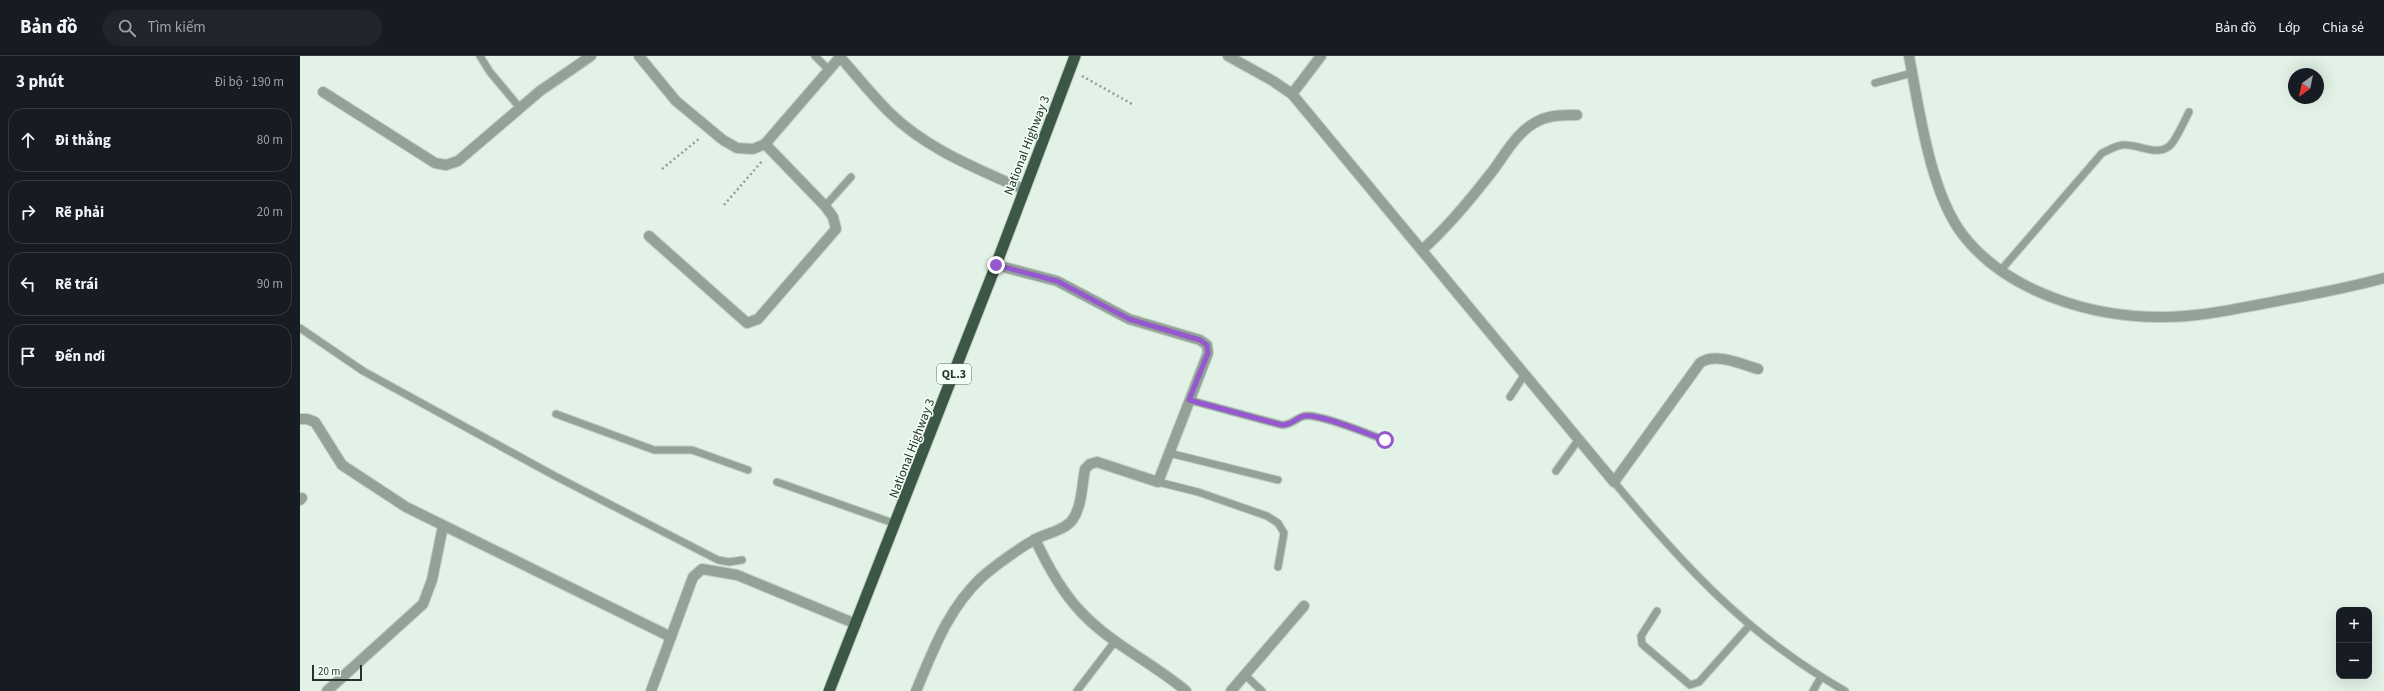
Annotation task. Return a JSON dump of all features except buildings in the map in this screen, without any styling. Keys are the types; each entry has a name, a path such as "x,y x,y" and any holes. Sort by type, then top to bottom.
{"highway":[{"name":"National Highway 3","path":"829,691 896,524 1075,56"}],"street":[{"path":"323,92 435,163 446,166 458,161 552,82 591,56"},
{"path":"639,56 666,90 710,130 737,148 753,149 768,147 841,56 890,113 926,141 968,164 1025,190"},
{"path":"1228,56 1273,81 1292,94 1614,482 1700,363 1707,358 1716,358 1758,369"},
{"path":"1292,94 1322,56"},
{"path":"1909,56 1935,175 1946,207 1963,235 2001,270 2028,287 2058,300 2093,310 2163,317 2220,311 2345,289 2384,278"},
{"path":"1422,250 1440,235 1472,198 1518,137 1527,128 1547,118 1577,115"},
{"path":"649,236 747,323 758,319 834,235 836,223 825,206 768,147"},
{"path":"916,691 942,631 953,612 968,592 982,577 1035,539 1066,526 1073,520 1076,513 1085,469 1090,464 1097,462 1158,482 1208,353 1207,345 1203,342 1129,319 1057,281 996,265"},
{"path":"300,419 307,419 315,422 342,465 406,507 671,637"},
{"path":"327,691 423,604 432,580 443,526"},
{"path":"1035,539 1048,567 1081,612 1116,640 1186,691"},
{"path":"651,691 693,577 702,569 737,575 856,624"},
{"path":"1231,691 1304,606"}],"lane":[{"path":"480,56 490,72 520,108"},
{"path":"814,56 829,70"},
{"path":"1875,83 1912,72"},
{"path":"2001,270 2102,153 2115,146 2124,145 2156,151 2162,150 2172,143 2189,112"},
{"path":"825,206 851,177"},
{"path":"300,328 363,371 555,476 718,560 729,562 742,560"},
{"path":"1510,397 1524,374"},
{"path":"1189,400 1282,425 1294,422 1304,416 1316,417 1385,440"},
{"path":"556,414 654,450 692,450 748,470"},
{"path":"1556,472 1579,439"},
{"path":"1169,453 1278,480"},
{"path":"777,482 896,524"},
{"path":"1158,482 1205,494 1267,516 1278,523 1284,533 1278,567"},
{"path":"1614,482 1667,546 1749,626 1820,677 1845,691"},
{"path":"1657,611 1641,636 1642,644 1690,685 1699,682 1749,626"},
{"path":"1077,691 1116,640"},
{"path":"1245,675 1262,691"},
{"path":"1813,691 1820,677"}],"path":[{"path":"1070,69 1132,104"},
{"path":"662,169 710,130"},
{"path":"724,205 768,147"}],"route":[{"path":"996,265 1057,281 1129,319 1200,340 1207,345 1208,353 1189,400 1282,425 1287,425 1304,416 1316,417 1385,440"}]}
